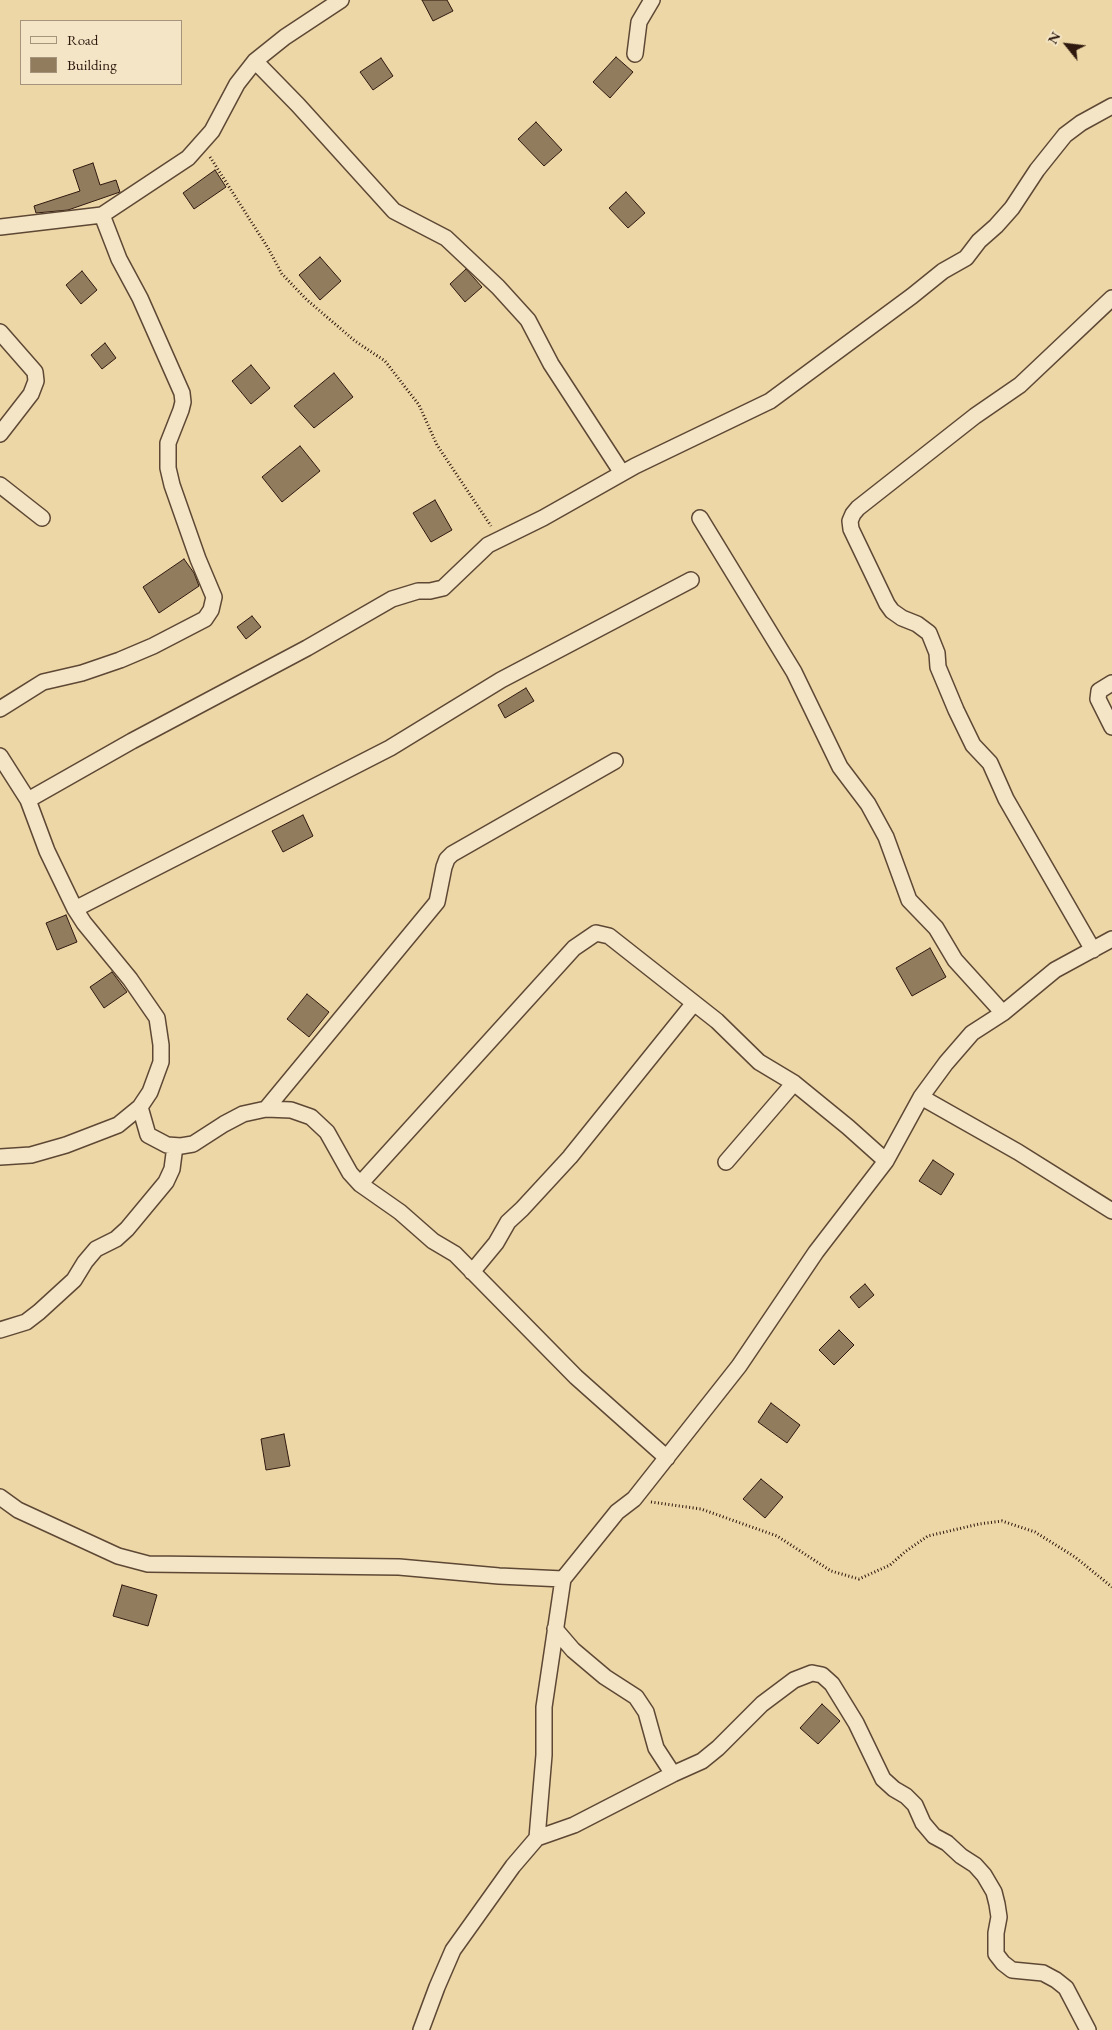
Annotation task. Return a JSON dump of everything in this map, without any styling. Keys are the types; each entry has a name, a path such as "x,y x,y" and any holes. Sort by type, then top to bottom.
{"street":[{"path":"0,227 102,215 188,158 212,131 237,84 255,61 285,36 341,0"},
{"path":"635,54 639,22 652,0"},
{"path":"255,61 298,105 394,211 446,238 498,287 528,320 551,364 622,473"},
{"path":"28,800 124,745 307,648 392,599 418,591 443,588 488,544 544,518 622,473 770,401 943,271 966,258 979,241 1012,208 1037,170 1065,134 1080,123 1112,106"},
{"path":"0,708 43,682 82,673 153,646 205,619 211,610 214,597 172,485 168,468 168,443 181,410 182,393 140,298 119,259 102,215"},
{"path":"1093,950 1006,799 990,763 973,745 938,667 936,653 929,633 892,611 851,529 850,520 858,508 975,416 1020,385 1112,298"},
{"path":"0,332 35,372 36,382 31,394 0,434"},
{"path":"0,485 42,518"},
{"path":"700,518 794,672 840,767 868,804 882,829 909,900 936,928 955,960 1003,1013"},
{"path":"75,909 390,748 501,680 691,580"},
{"path":"1112,683 1099,691 1098,700 1112,727"},
{"path":"0,756 28,800 47,851 75,909 88,929 130,979 157,1018 160,1030 161,1062 156,1078 140,1107 118,1125 66,1145 31,1155 0,1157"},
{"path":"266,1109 436,902 444,868 452,854 615,762"},
{"path":"360,1184 574,948 596,933 609,936 717,1021 759,1062 794,1083 886,1161"},
{"path":"537,1838 544,1755 544,1707 554,1629 563,1579 617,1512 634,1499 668,1458 739,1366 811,1259 851,1204 886,1161 921,1097 946,1063 972,1033 1003,1013 1056,970 1112,939"},
{"path":"472,1272 496,1243 508,1222 570,1157 694,1003"},
{"path":"726,1162 794,1083"},
{"path":"921,1097 1018,1152 1112,1211"},
{"path":"140,1107 148,1135"},
{"path":"118,1125 148,1135 167,1145 175,1146 193,1144 243,1114 266,1109 291,1110 311,1117 327,1132 350,1173 360,1184 400,1212 433,1241 455,1254 576,1377 668,1458"},
{"path":"0,1330 26,1322 39,1312 74,1280 96,1250 116,1239 128,1229 166,1182 172,1169 175,1146"},
{"path":"0,1498 18,1510 118,1556 148,1564 399,1567 499,1576 563,1579"},
{"path":"554,1629 573,1650 605,1677 636,1697 646,1712 656,1748 673,1774"},
{"path":"421,2030 437,1986 454,1950 513,1866 537,1838 574,1825 702,1761 718,1748 762,1704 794,1680 812,1673 822,1675 832,1684 856,1723 882,1779 915,1805 924,1823 934,1836 947,1843 961,1856 975,1865 984,1875 994,1892 999,1917 996,1933 996,1954 1012,1970 1043,1974 1056,1980 1066,1988 1088,2030"}],"path":[{"path":"202,144 268,248 282,274 306,300 355,342 385,361 419,405 437,444 499,539"},
{"path":"634,1499 701,1510 777,1536 831,1571 859,1579 890,1565 928,1536 979,1524 1002,1521 1035,1532 1075,1557 1112,1588"}],"building":[{"path":"422,0 447,0 453,11 433,21"},
{"path":"616,57 633,72 610,98 593,82"},
{"path":"381,58 393,76 373,90 360,72"},
{"path":"536,122 562,150 544,166 518,139"},
{"path":"93,163 100,185 116,180 120,192 68,210 36,213 34,206 80,191 73,170"},
{"path":"215,170 226,187 194,209 183,193"},
{"path":"626,192 645,213 628,228 609,208"},
{"path":"320,257 341,281 320,300 299,275"},
{"path":"466,269 482,287 465,302 450,284"},
{"path":"82,271 97,290 81,304 66,285"},
{"path":"105,343 116,358 102,369 91,355"},
{"path":"251,365 270,388 251,404 232,381"},
{"path":"334,373 353,397 314,428 294,406"},
{"path":"300,446 320,471 282,502 262,477"},
{"path":"435,500 452,530 431,542 413,513"},
{"path":"184,559 194,573 199,586 159,613 143,587"},
{"path":"252,616 261,627 246,639 237,627"},
{"path":"526,688 534,701 505,718 498,705"},
{"path":"303,815 313,836 283,852 272,831"},
{"path":"66,915 77,942 57,950 46,923"},
{"path":"930,948 946,977 912,996 896,968"},
{"path":"112,972 127,992 104,1008 90,987"},
{"path":"307,994 329,1012 309,1037 287,1019"},
{"path":"933,1160 954,1174 941,1195 919,1181"},
{"path":"865,1284 874,1295 859,1308 850,1297"},
{"path":"839,1330 854,1345 834,1365 819,1350"},
{"path":"771,1403 800,1425 787,1443 758,1422"},
{"path":"284,1434 290,1466 266,1470 261,1439"},
{"path":"761,1479 783,1497 765,1518 743,1499"},
{"path":"122,1585 157,1595 148,1626 113,1616"},
{"path":"822,1704 840,1721 818,1744 800,1728"}]}
